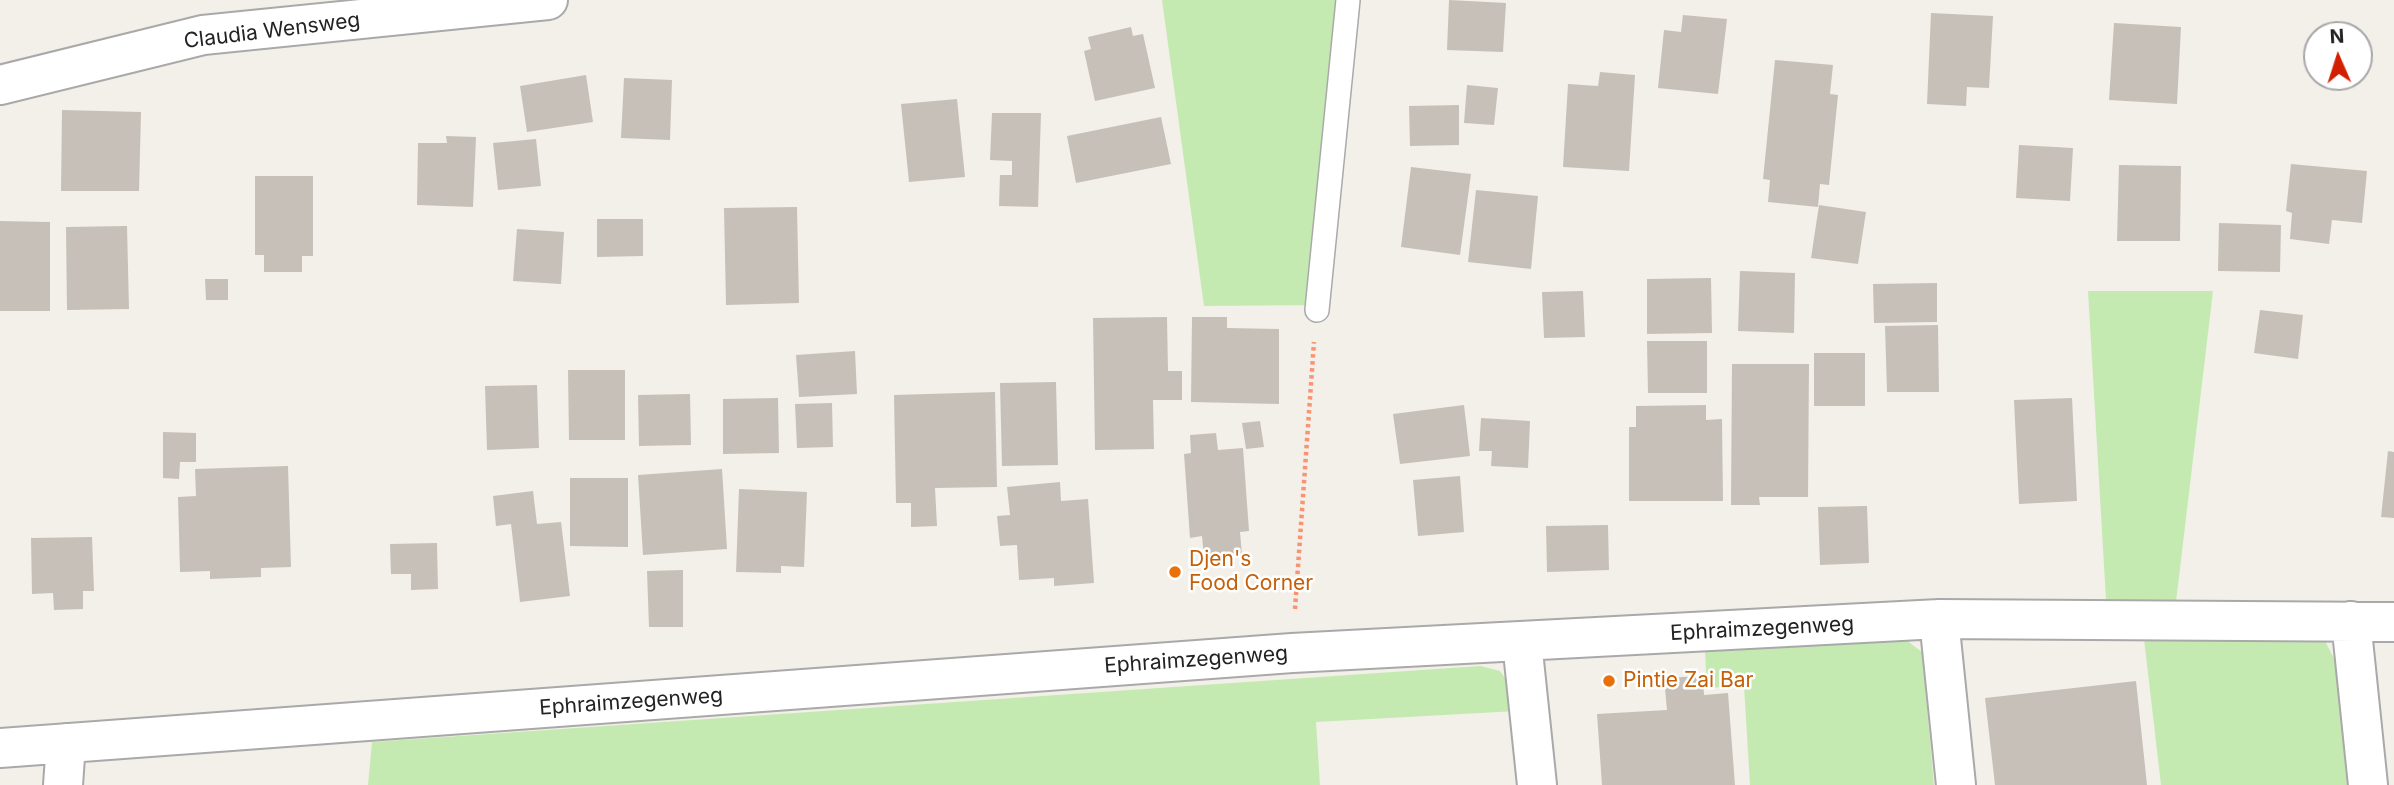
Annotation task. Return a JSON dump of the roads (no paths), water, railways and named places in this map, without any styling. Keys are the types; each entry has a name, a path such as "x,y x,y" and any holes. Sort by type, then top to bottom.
{"street":[{"name":"Claudia Wensweg","path":"0,85 203,35 548,0"},
{"name":"Ephraimzegenweg","path":"0,748 1292,653 1939,619 2394,622"},
{"path":"1939,619 1956,785"},
{"path":"2351,621 2368,785"},
{"path":"1522,642 1537,785"},
{"path":"63,785 66,743"}],"lane":[{"path":"1317,310 1348,0"}],"place":[{"name":"Djen's Food Corner","path":"1175,572"},
{"name":"Pintie Zai Bar","path":"1609,681"}]}
